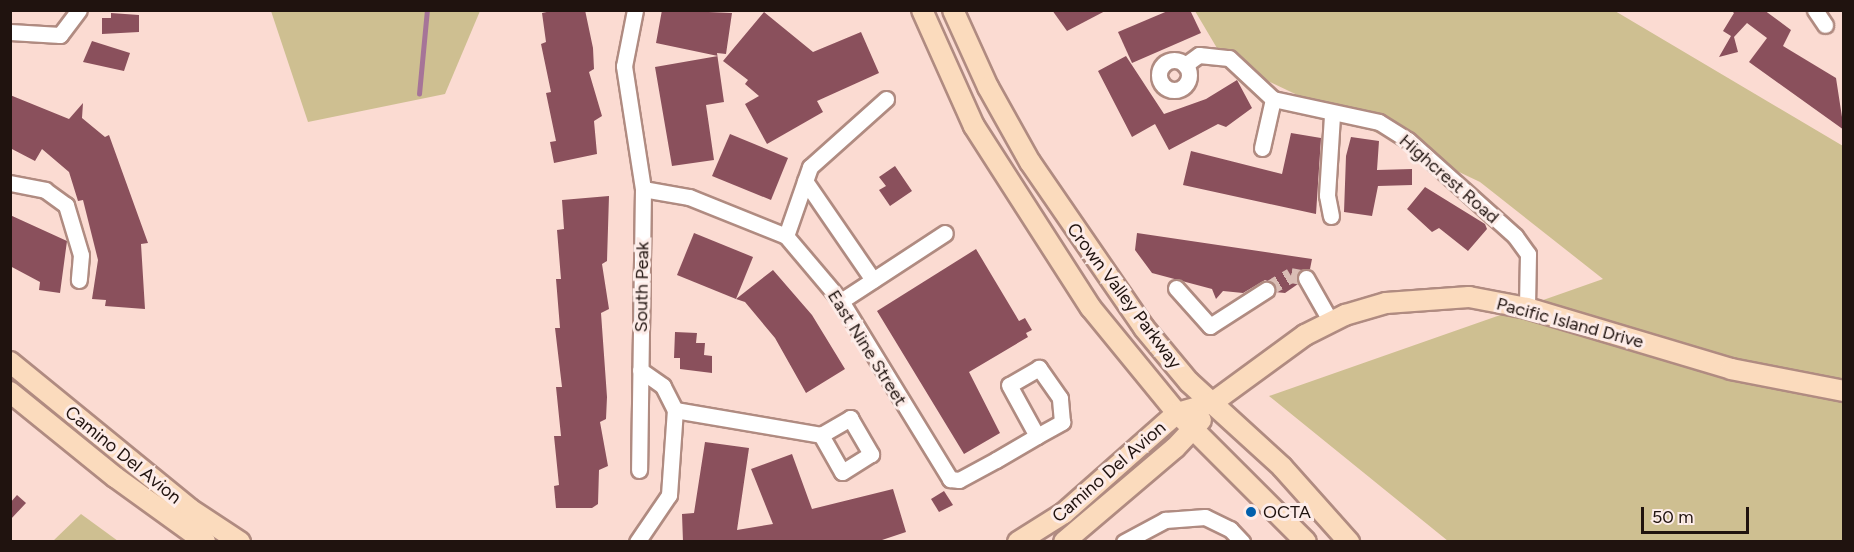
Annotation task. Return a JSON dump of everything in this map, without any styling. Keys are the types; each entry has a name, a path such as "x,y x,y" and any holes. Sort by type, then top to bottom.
{"main road":[{"name":"Crown Valley Parkway","path":"922,10 974,126 1040,236 1091,308 1177,413 1306,542"},
{"name":"Crown Valley Parkway","path":"952,10 1008,125 1083,244 1144,328 1212,403 1282,467 1349,542"},
{"name":"Pacific Island Drive","path":"1212,403 1305,335 1331,322 1410,299 1469,297 1527,308 1731,369 1844,391"},
{"name":"Camino Del Avion","path":"10,362 219,528 240,542"},
{"name":"Camino Del Avion","path":"10,392 115,477 204,542"},
{"name":"Camino Del Avion","path":"1018,542 1064,513 1177,413 1212,403"},
{"name":"Camino Del Avion","path":"1064,542 1194,430 1212,403"}],"street":[{"path":"10,32 60,35 79,10"},
{"name":"South Peak","path":"635,10 624,66 643,189 639,470"},
{"path":"1815,10 1825,25"},
{"name":"Highcrest Road","path":"1185,65 1199,55 1229,58 1274,99 1332,116 1379,122 1408,140 1515,236 1528,254 1527,308"},
{"path":"786,236 810,166 886,99"},
{"path":"1262,148 1274,99"},
{"path":"1331,216 1327,195 1332,116"},
{"path":"805,181 873,280"},
{"path":"10,183 45,190 66,205 81,255 79,280"},
{"name":"East Nine Street","path":"643,189 689,197 786,236 841,301 950,479 959,480 1037,436"},
{"path":"841,301 945,234"},
{"path":"1306,278 1331,322"},
{"path":"1176,288 1215,326 1266,290"},
{"path":"637,542 669,495 675,410 663,386 640,370"},
{"path":"675,410 821,435"},
{"path":"1124,542 1165,520 1205,517 1230,529 1242,542"}],"shaded area":[{"path":"271,10 480,11 445,94 308,122"},
{"path":"1195,11 1615,11 1843,146 1843,541 1448,541 1269,396 1603,279 1480,182 1224,60"},
{"path":"81,514 118,541 53,541"}],"building":[{"path":"556,10 585,10 593,48 594,69 589,72 602,116 594,121 597,154 554,163 550,142 556,141 546,93 551,92 541,44 546,42 542,13"},
{"path":"662,10 732,13 726,54 717,53 717,56 656,43"},
{"path":"1052,10 1107,10 1067,31"},
{"path":"1170,10 1190,10 1201,33 1132,63 1118,32"},
{"path":"1731,10 1764,10 1791,30 1783,46 1836,78 1844,130 1749,62 1767,38 1747,23 1734,37 1738,52 1719,57 1731,36 1723,31 1734,13"},
{"path":"764,12 813,52 861,32 879,73 817,101 823,112 767,144 745,104 759,96 745,84 748,80 723,61"},
{"path":"111,13 139,15 139,32 102,34 102,18 111,18"},
{"path":"92,41 130,53 124,71 83,62"},
{"path":"717,56 724,102 706,105 714,160 672,166 655,67"},
{"path":"1126,56 1164,114 1206,99 1237,80 1252,108 1226,127 1218,124 1169,150 1155,124 1132,137 1098,71"},
{"path":"10,95 69,119 83,103 82,118 105,137 109,135 148,243 141,244 145,309 105,306 106,300 92,299 98,260 83,200 78,201 69,172 42,149 35,161 10,148"},
{"path":"1291,133 1321,138 1316,214 1183,185 1191,151 1282,174"},
{"path":"730,134 788,158 771,200 712,176"},
{"path":"1351,137 1379,141 1377,170 1412,169 1412,185 1378,186 1372,216 1344,212 1346,156"},
{"path":"895,166 912,191 890,206 879,190 886,186 879,177"},
{"path":"1425,187 1485,224 1487,229 1468,251 1439,228 1432,232 1407,209"},
{"path":"609,196 607,261 602,264 609,309 601,313 607,397 606,419 600,422 608,466 599,470 598,504 592,508 556,508 554,486 559,485 554,436 561,436 556,387 562,387 555,328 560,328 556,279 561,279 557,230 564,229 562,200"},
{"path":"10,215 67,241 60,293 39,290 40,282 10,266"},
{"path":"694,233 753,257 736,299 677,275"},
{"path":"1137,233 1312,259 1310,269 1301,270 1298,284 1285,293 1275,292 1274,284 1265,280 1243,293 1223,291 1216,299 1212,289 1152,273 1135,250"},
{"path":"976,249 1019,321 1025,318 1032,330 1026,333 1028,337 969,372 1000,433 964,454 877,311"},
{"path":"773,270 812,315 845,369 806,393 775,338 745,302 736,299"},
{"path":"675,332 697,333 696,343 705,343 704,355 712,356 712,373 680,369 680,358 674,358"},
{"path":"705,442 749,448 737,530 773,524 751,469 792,454 812,509 893,489 906,532 876,542 683,542 682,514 694,513"},
{"path":"944,491 953,505 939,512 931,499"},
{"path":"17,495 26,503 10,520 10,503"}],"waterway":[{"path":"419,94 427,10"}],"tunnel":[{"path":"1266,290 1291,275 1306,278"}],"place":[{"name":"OCTA","path":"1251,512"}]}
